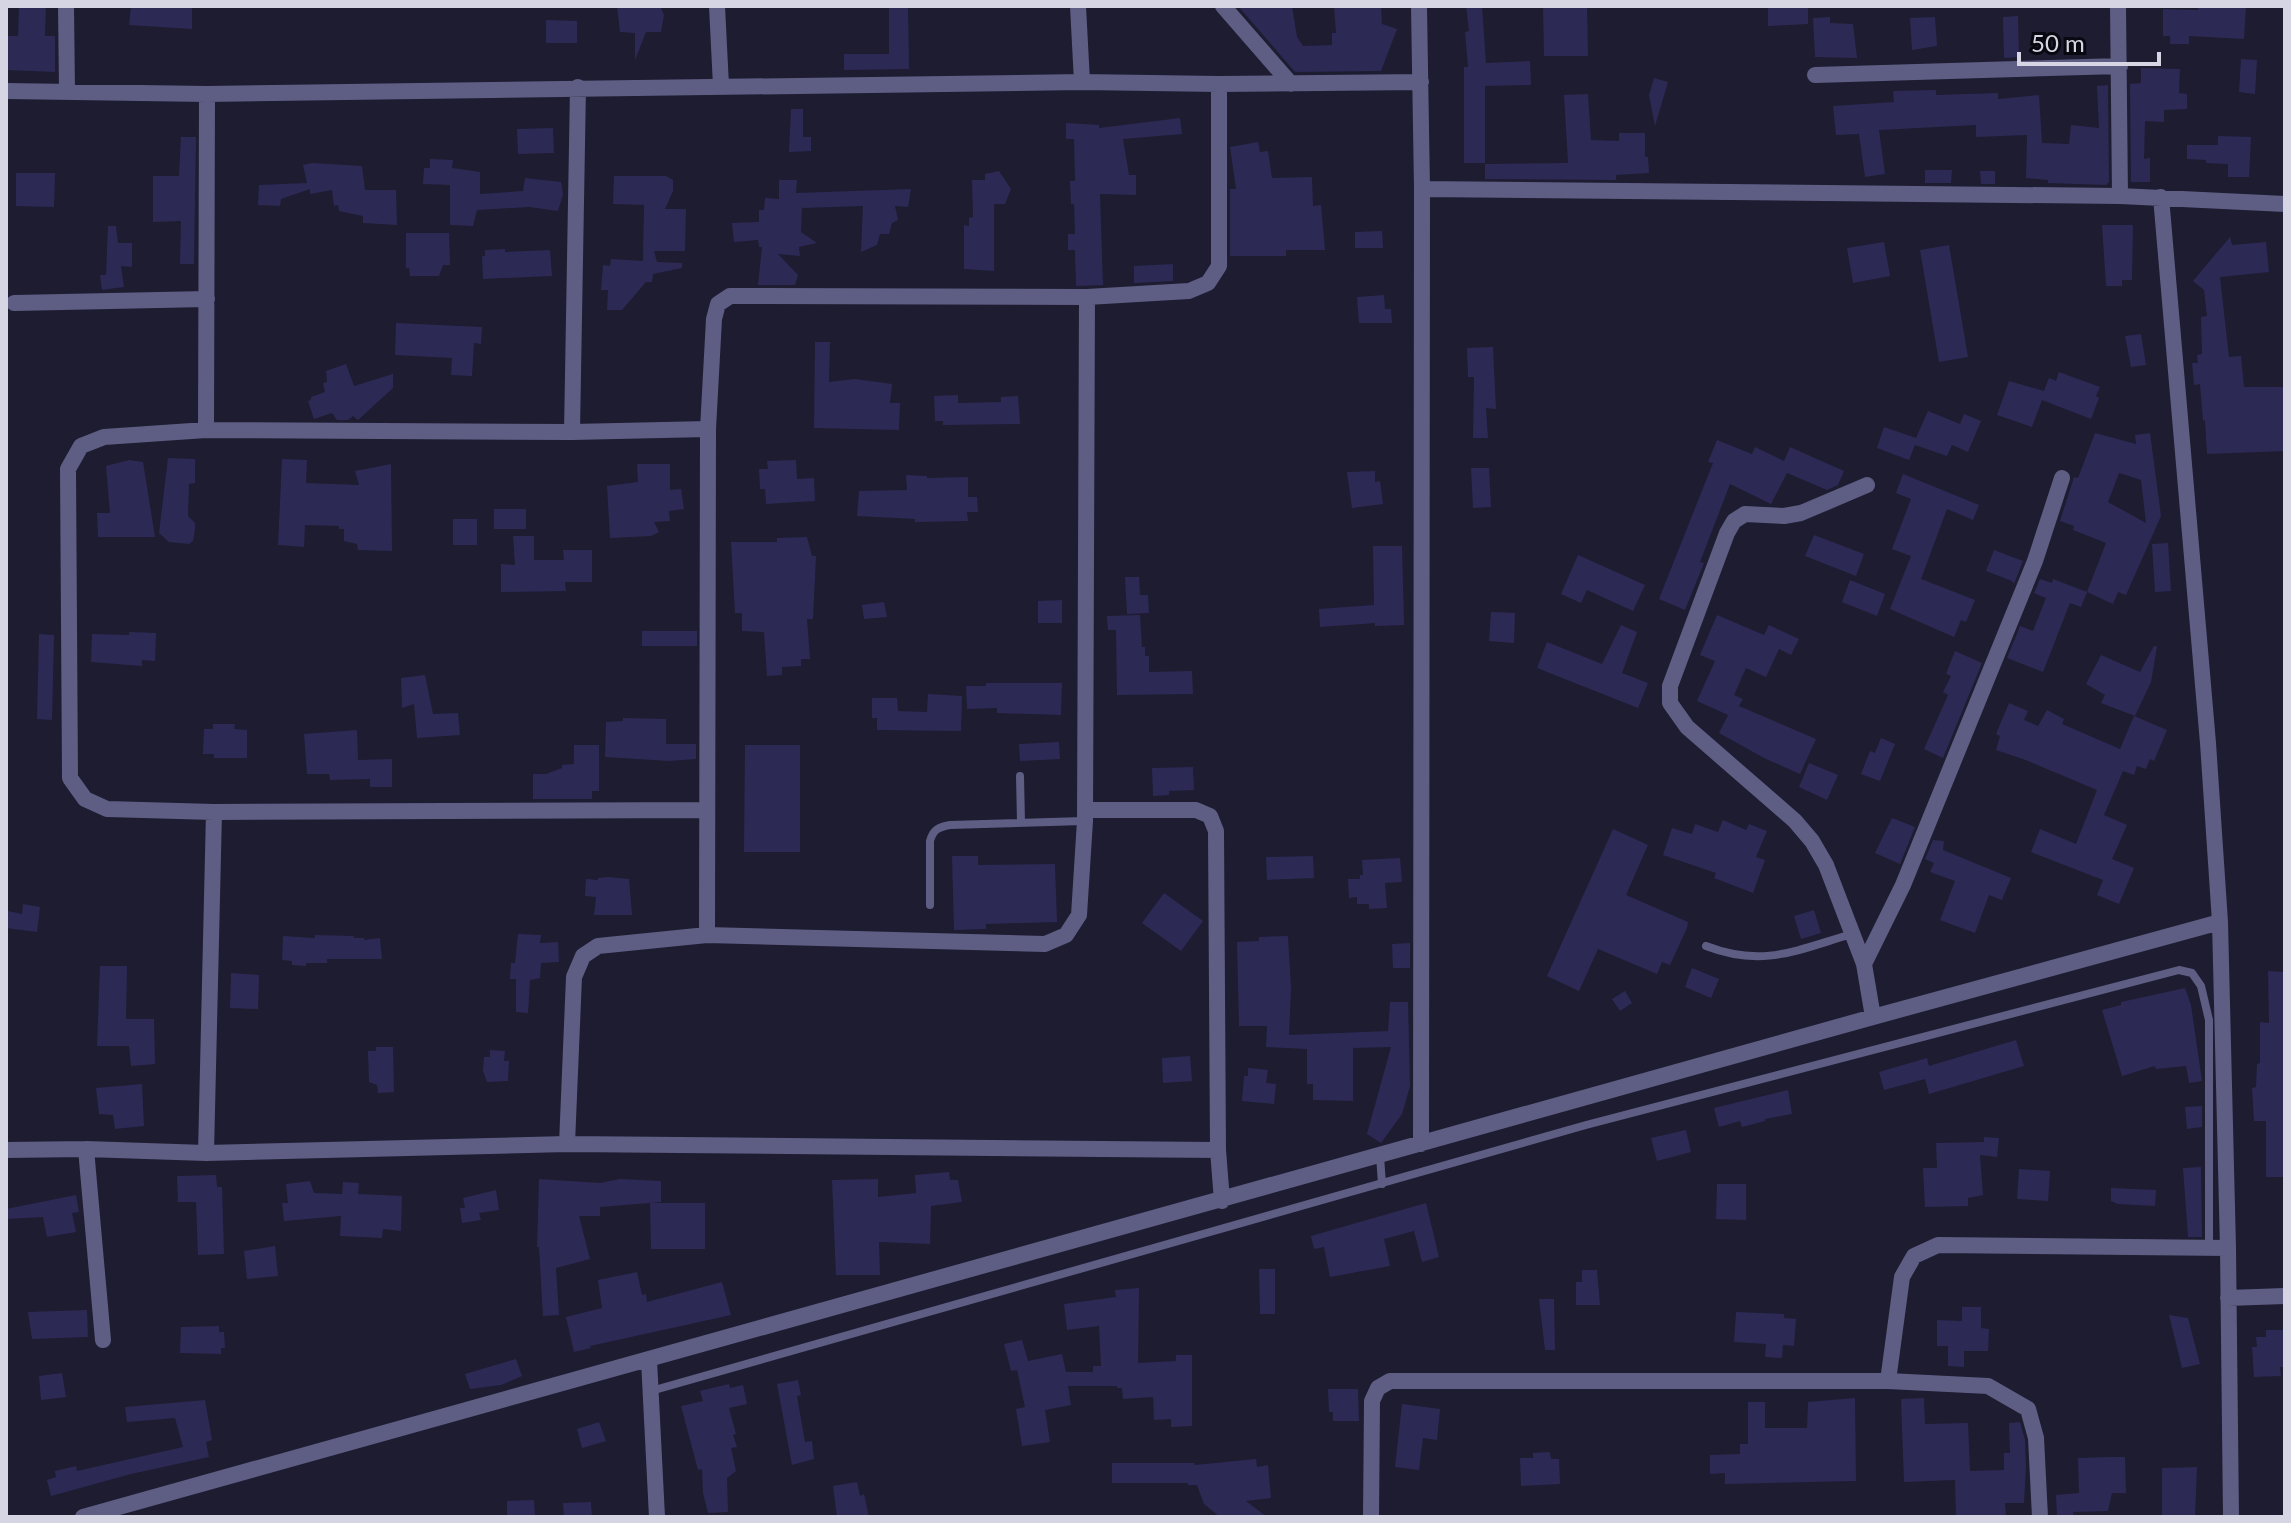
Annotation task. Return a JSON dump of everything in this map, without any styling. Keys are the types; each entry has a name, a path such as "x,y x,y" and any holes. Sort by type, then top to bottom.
{"street":[{"path":"66,6 67,91"},
{"path":"717,6 721,86"},
{"path":"1078,6 1082,82"},
{"path":"1223,6 1291,84"},
{"path":"1419,6 1422,189 1421,1144"},
{"path":"2118,6 2120,196"},
{"path":"1815,75 2120,66"},
{"path":"6,91 207,94 1082,82 1421,82"},
{"path":"707,935 708,429 714,319 718,304 730,296 1087,297 1189,291 1208,283 1219,266 1219,84"},
{"path":"572,432 578,87"},
{"path":"206,430 207,94"},
{"path":"1422,189 2120,196 2285,204"},
{"path":"2161,197 2220,922 2231,1517"},
{"path":"567,1144 574,977 583,956 598,946 707,935 1045,944 1066,935 1079,915 1086,816 1087,297"},
{"path":"14,303 207,299"},
{"path":"707,810 214,812 107,809 85,799 70,778 68,469 81,446 104,437 206,430 572,432 708,429"},
{"path":"1864,964 1909,870 2035,561 2062,478"},
{"path":"1867,485 1801,513 1784,516 1745,514 1734,521 1670,686 1670,703 1687,727 1795,821 1812,841 1826,865 1864,964 1873,1017"},
{"path":"1086,816 1196,810 1210,816 1216,831 1218,1150 1222,1201"},
{"path":"206,1153 214,812"},
{"path":"83,1517 2220,922"},
{"path":"6,1150 206,1153 567,1144 1218,1150"},
{"path":"86,1149 103,1340"},
{"path":"1888,1381 1902,1277 1914,1256 1938,1245 2228,1248"},
{"path":"2228,1298 2285,1296"},
{"path":"649,1360 657,1517"},
{"path":"1371,1517 1372,1401 1378,1388 1390,1381 1888,1381 1988,1386 2028,1409 2036,1438 2040,1517"}],"lane":[{"path":"1020,776 1021,823"},
{"path":"930,905 930,841 937,828 1086,816"},
{"path":"1706,946 1728,955 1749,958 1776,956 1853,934"},
{"path":"650,1391 1586,1125 2179,970 2192,973 2201,986 2209,1020 2209,1249"},
{"path":"1380,1156 1382,1184"}],"building":[{"path":"19,6 46,6 45,36 55,36 55,72 6,70 6,36 18,36"},
{"path":"131,6 192,6 192,29 129,25"},
{"path":"617,6 660,6 664,15 661,32 646,32 635,60 635,33 620,32"},
{"path":"889,6 908,6 909,69 844,70 844,54 889,54"},
{"path":"1238,6 1292,6 1297,37 1303,46 1332,45 1332,33 1336,33 1334,6 1381,6 1382,24 1397,29 1381,71 1295,72"},
{"path":"1466,6 1482,6 1486,63 1530,61 1531,85 1485,86 1485,163 1464,163 1464,67 1468,67 1465,32 1469,31"},
{"path":"1543,6 1587,6 1588,56 1544,56"},
{"path":"1768,6 1808,6 1808,24 1768,26"},
{"path":"2198,6 2246,6 2244,39 2189,36 2189,44 2170,44 2170,36 2163,36 2163,9 2198,10"},
{"path":"2018,16 2019,57 2004,58 2003,17"},
{"path":"1830,17 1830,23 1853,24 1857,58 1815,57 1813,18"},
{"path":"1935,17 1937,46 1912,50 1910,18"},
{"path":"546,20 577,21 577,43 546,43"},
{"path":"2241,59 2257,60 2255,94 2239,92"},
{"path":"2141,68 2180,69 2179,93 2187,94 2187,109 2164,110 2164,122 2145,121 2144,159 2150,158 2150,182 2131,182 2130,84 2141,83"},
{"path":"1654,78 1668,82 1655,126 1649,95"},
{"path":"2108,85 2109,182 2106,185 2048,183 2048,180 2026,178 2027,135 1976,137 1976,125 1879,130 1885,174 1865,177 1859,134 1836,135 1833,106 1894,102 1893,91 1936,90 1936,95 1998,93 1998,99 2039,95 2042,143 2069,144 2071,125 2099,128 2097,86"},
{"path":"1588,94 1591,140 1619,141 1619,133 1645,133 1649,173 1616,175 1616,180 1485,179 1485,164 1568,163 1564,95"},
{"path":"791,109 803,109 803,137 811,137 811,151 789,152"},
{"path":"1180,118 1182,134 1123,139 1129,175 1136,175 1136,195 1100,194 1103,285 1076,286 1075,250 1068,250 1068,234 1075,234 1070,181 1075,181 1074,139 1066,139 1066,123 1099,125 1099,128"},
{"path":"553,128 554,153 518,154 517,129"},
{"path":"2218,136 2251,137 2249,177 2228,177 2228,164 2187,159 2187,145 2218,145"},
{"path":"181,137 196,137 194,264 180,264 181,221 153,222 153,176 179,176"},
{"path":"1258,142 1260,152 1268,151 1272,178 1312,177 1313,206 1321,205 1325,250 1286,250 1286,256 1230,256 1230,189 1236,189 1230,147"},
{"path":"430,159 453,160 452,168 480,172 480,194 523,191 525,178 561,182 563,194 558,211 529,207 477,210 473,226 450,225 450,185 423,184 424,168 430,168"},
{"path":"303,165 362,166 365,190 396,190 397,225 363,223 363,216 339,211 338,205 334,206 332,190 310,194 310,189 281,199 280,206 258,205 259,185 307,183"},
{"path":"1925,170 1952,170 1951,183 1925,183"},
{"path":"999,171 1011,189 1005,204 994,204 994,271 964,269 964,225 969,226 969,218 973,217 972,180 985,180 985,174"},
{"path":"1980,171 1995,171 1995,184 1981,184"},
{"path":"16,173 55,173 54,207 16,206"},
{"path":"614,176 666,176 673,180 673,191 665,209 686,209 685,251 654,251 657,262 682,263 682,268 653,274 652,282 646,282 622,310 607,310 608,290 601,290 603,265 610,266 611,259 643,261 644,205 613,204"},
{"path":"779,180 797,180 796,193 911,189 908,207 895,206 898,220 892,223 889,234 880,234 877,245 861,252 863,206 802,208 801,232 817,243 799,247 800,256 778,254 798,275 795,285 758,285 762,247 759,247 758,240 734,242 732,223 759,222 759,210 764,210 765,198 779,199"},
{"path":"2102,225 2133,225 2132,280 2122,280 2122,286 2106,286"},
{"path":"108,226 116,226 118,243 132,243 132,267 121,266 124,287 102,290 100,275 106,275"},
{"path":"1382,231 1383,248 1355,248 1355,232"},
{"path":"406,233 449,233 450,265 443,265 439,276 410,276 409,268 406,268"},
{"path":"2230,237 2232,245 2266,242 2269,272 2220,277 2229,357 2241,356 2244,387 2285,387 2285,451 2207,454 2200,384 2194,385 2192,363 2198,363 2197,355 2202,354 2201,317 2207,316 2204,290 2193,281"},
{"path":"1884,242 1890,276 1853,283 1847,248"},
{"path":"1949,245 1968,357 1939,362 1920,250"},
{"path":"505,249 505,252 550,250 552,276 483,279 482,256 485,256 485,250"},
{"path":"1173,264 1173,281 1134,283 1134,266"},
{"path":"1384,295 1385,309 1391,309 1392,323 1359,323 1357,297"},
{"path":"396,323 482,327 481,344 474,343 472,376 451,375 452,358 395,355"},
{"path":"2141,334 2146,365 2131,367 2125,336"},
{"path":"815,342 830,342 829,382 855,379 892,384 890,403 900,403 899,430 814,428"},
{"path":"1493,347 1496,409 1486,408 1488,438 1473,438 1474,377 1468,377 1467,348"},
{"path":"346,364 354,386 393,374 393,388 358,420 353,416 348,420 337,420 332,413 314,419 308,401 325,392 323,383 327,382 326,371"},
{"path":"2059,372 2100,387 2091,419 2042,400 2032,427 1997,415 2009,381 2044,391 2049,378 2056,381"},
{"path":"958,395 958,403 1001,402 1001,397 1018,396 1020,424 943,425 943,421 935,421 934,396"},
{"path":"1928,411 1960,424 1964,414 1981,421 1968,452 1952,445 1947,456 1915,445 1909,460 1877,448 1884,427 1916,438"},
{"path":"2095,433 2136,444 2135,435 2150,433 2161,516 2126,595 2118,592 2113,604 2087,592 2106,543 2073,530 2074,526 2060,521 2074,477 2078,478","holes":["2119,473 2141,480 2146,523 2108,502"]},
{"path":"1717,440 1752,454 1755,447 1784,461 1790,447 1844,471 1838,485 1827,490 1787,473 1771,504 1730,484 1685,610 1659,599 1713,463 1708,462"},
{"path":"168,458 195,459 195,483 189,484 188,516 195,523 195,529 193,541 189,544 169,542 159,533"},
{"path":"282,459 307,460 306,483 359,485 355,471 391,464 392,551 358,550 357,544 344,541 344,529 339,529 339,526 305,525 304,547 278,545"},
{"path":"129,460 143,462 155,537 98,537 97,513 110,513 106,466"},
{"path":"796,460 797,479 814,478 815,501 766,504 765,489 760,489 759,469 768,469 767,461"},
{"path":"637,464 670,464 670,490 681,489 684,509 669,511 670,521 654,522 659,532 651,536 610,538 607,486 638,482"},
{"path":"1471,468 1489,468 1491,507 1473,508"},
{"path":"1375,471 1375,482 1380,481 1383,504 1352,508 1347,472"},
{"path":"1903,474 1979,505 1973,520 1947,509 1921,579 1975,600 1966,622 1961,620 1954,637 1890,609 1911,556 1892,549 1911,499 1896,493"},
{"path":"906,475 968,477 968,497 977,497 978,512 967,512 968,521 915,522 915,519 857,516 859,491 907,490"},
{"path":"494,509 526,509 526,529 494,529"},
{"path":"453,519 477,519 477,545 453,545"},
{"path":"1814,535 1864,554 1856,576 1805,556"},
{"path":"513,536 534,536 534,560 564,560 563,550 592,550 592,582 565,582 566,591 501,592 501,564 515,565"},
{"path":"807,537 812,556 816,556 813,619 807,619 810,659 801,659 801,666 782,667 782,675 767,676 764,632 742,631 742,613 735,613 731,542 777,542 777,538"},
{"path":"2168,543 2171,591 2155,592 2152,544"},
{"path":"1373,546 1402,546 1404,625 1375,626 1375,623 1320,627 1319,609 1374,605"},
{"path":"1994,550 2023,561 2014,584 1986,571"},
{"path":"1578,555 1645,585 1633,611 1587,590 1581,603 1561,594"},
{"path":"1125,577 1139,577 1140,595 1148,595 1149,613 1127,614"},
{"path":"2040,579 2052,583 2053,579 2087,592 2081,607 2070,603 2043,672 2007,658 2020,626 2033,631 2046,598 2034,593"},
{"path":"1850,580 1885,594 1877,616 1842,602"},
{"path":"1062,600 1062,623 1038,623 1038,601"},
{"path":"884,602 887,617 864,619 862,605"},
{"path":"1491,612 1515,613 1514,643 1489,641"},
{"path":"1140,615 1142,647 1145,647 1145,656 1149,656 1149,672 1192,671 1193,694 1117,695 1116,630 1108,630 1107,616"},
{"path":"1717,615 1764,635 1769,625 1799,639 1791,655 1779,649 1766,677 1746,668 1734,695 1743,699 1739,706 1816,739 1800,774 1719,733 1728,715 1697,701 1715,661 1700,655"},
{"path":"1621,625 1637,632 1622,673 1648,683 1638,708 1537,668 1547,642 1602,664"},
{"path":"642,631 697,631 697,646 642,646"},
{"path":"129,632 156,633 155,661 142,660 142,666 91,662 92,634 129,635"},
{"path":"39,634 54,635 52,720 37,719"},
{"path":"2154,646 2157,646 2151,682 2135,716 2101,703 2105,695 2086,684 2101,655 2140,672"},
{"path":"1955,651 1982,663 1943,758 1924,749 1948,695 1943,692 1951,676 1946,674"},
{"path":"425,675 433,714 458,713 460,735 417,738 414,704 402,708 401,678"},
{"path":"986,683 1062,683 1061,715 997,713 997,708 967,709 966,686 986,686"},
{"path":"928,694 962,696 961,731 877,730 877,718 872,718 872,698 897,698 898,711 927,712"},
{"path":"2009,703 2028,711 2024,720 2038,726 2047,710 2064,719 2062,724 2120,749 2134,716 2167,730 2154,761 2150,759 2146,769 2137,766 2134,775 2123,771 2104,815 2127,825 2112,859 2134,868 2119,904 2097,895 2103,880 2031,852 2040,829 2076,844 2097,790 1996,750 2000,736 1996,734"},
{"path":"623,718 666,719 666,744 696,744 696,759 669,761 605,757 606,722 623,721"},
{"path":"213,724 235,724 234,729 247,730 247,758 214,758 214,754 203,754 204,729 213,729"},
{"path":"357,730 358,760 392,759 392,787 370,787 370,779 330,780 329,774 307,774 304,734"},
{"path":"1881,738 1895,744 1880,781 1861,774 1870,751 1875,753"},
{"path":"1059,742 1060,759 1020,761 1019,744"},
{"path":"574,745 599,745 599,791 592,791 592,799 533,799 533,774 546,774 562,768 562,765 574,764"},
{"path":"745,745 800,745 800,852 744,852"},
{"path":"1809,763 1838,775 1827,800 1799,787"},
{"path":"1193,767 1194,790 1169,791 1169,795 1153,796 1152,768"},
{"path":"1892,818 1915,827 1900,864 1875,853"},
{"path":"1723,820 1746,830 1749,824 1767,831 1756,857 1765,860 1753,893 1714,878 1716,873 1663,855 1672,828 1692,834 1695,824 1718,832"},
{"path":"1613,829 1648,845 1626,895 1688,922 1687,928 1670,965 1662,962 1657,974 1598,949 1579,991 1547,976"},
{"path":"1933,840 1944,841 1943,850 2011,878 2002,900 1989,895 1975,933 1940,920 1955,881 1930,872 1934,863 1925,859"},
{"path":"952,856 978,856 978,865 1055,864 1057,922 986,924 986,929 954,930"},
{"path":"1313,856 1314,878 1267,880 1266,857"},
{"path":"1400,858 1402,882 1385,883 1387,908 1369,909 1369,904 1357,904 1357,897 1349,898 1348,879 1360,879 1363,875 1362,860"},
{"path":"586,879 629,879 632,915 594,915 596,897 585,896"},
{"path":"1164,893 1203,921 1181,951 1142,923"},
{"path":"23,904 40,907 37,932 6,928 8,911 22,914"},
{"path":"1814,910 1821,933 1801,939 1794,916"},
{"path":"518,934 541,935 540,943 558,942 559,962 541,963 540,978 530,980 528,1013 516,1012 516,979 510,979"},
{"path":"315,935 354,936 364,940 380,938 382,959 327,959 327,963 306,963 306,966 292,965 292,961 282,960 283,936 315,938"},
{"path":"1288,936 1291,988 1289,1035 1388,1031 1390,1002 1408,1002 1410,1086 1402,1114 1381,1143 1367,1134 1391,1047 1353,1048 1353,1101 1313,1100 1313,1084 1307,1084 1307,1049 1266,1047 1267,1026 1239,1026 1237,942"},
{"path":"1410,943 1410,968 1393,968 1392,944"},
{"path":"100,966 127,966 126,1019 154,1019 155,1064 131,1066 129,1046 97,1046"},
{"path":"1692,968 1719,979 1711,998 1685,987"},
{"path":"2268,971 2285,972 2285,1177 2266,1177 2266,1121 2254,1121 2252,1088 2256,1087 2257,1064 2260,1063 2260,1022 2269,1023"},
{"path":"231,973 259,975 258,1009 230,1008"},
{"path":"2185,988 2191,1005 2202,1081 2189,1083 2186,1066 2156,1069 2155,1066 2122,1076 2102,1010 2121,1005 2121,1002"},
{"path":"1625,991 1632,1003 1620,1011 1612,999"},
{"path":"2016,1040 2024,1066 1929,1094 1925,1079 1884,1090 1879,1072 1927,1058 1929,1066"},
{"path":"376,1047 393,1047 394,1092 378,1093 377,1085 369,1082 368,1051 376,1051"},
{"path":"490,1050 505,1051 504,1061 509,1061 508,1081 487,1082 483,1071 484,1057 490,1057"},
{"path":"1190,1056 1192,1081 1163,1083 1162,1058"},
{"path":"1248,1068 1268,1070 1266,1083 1276,1084 1274,1104 1242,1101 1244,1076 1248,1076"},
{"path":"142,1084 144,1126 115,1129 113,1115 99,1114 96,1088"},
{"path":"1788,1090 1792,1114 1742,1127 1740,1121 1719,1127 1714,1108"},
{"path":"2202,1106 2202,1127 2187,1129 2185,1107"},
{"path":"1686,1130 1691,1152 1657,1161 1651,1138"},
{"path":"1984,1137 1999,1138 1997,1157 1980,1155 1983,1195 1968,1198 1968,1206 1925,1207 1923,1168 1937,1168 1936,1143 1984,1142"},
{"path":"2201,1167 2202,1237 2188,1237 2183,1168"},
{"path":"2019,1169 2050,1171 2048,1201 2017,1199"},
{"path":"949,1172 950,1180 958,1180 962,1202 931,1206 930,1244 879,1242 880,1275 836,1275 832,1180 878,1179 878,1197 916,1193 915,1175"},
{"path":"216,1175 217,1187 222,1187 224,1254 198,1255 196,1202 178,1202 177,1176"},
{"path":"539,1179 600,1183 620,1179 661,1181 661,1202 600,1207 600,1216 579,1216 590,1259 556,1268 559,1315 543,1316 537,1247"},
{"path":"310,1181 314,1193 342,1194 343,1182 359,1183 358,1194 402,1196 401,1231 383,1229 382,1238 340,1236 341,1216 284,1221 282,1203 288,1203 286,1184"},
{"path":"1717,1184 1746,1184 1746,1220 1716,1219"},
{"path":"2111,1188 2156,1190 2155,1206 2118,1204 2111,1201"},
{"path":"496,1190 499,1210 479,1213 481,1220 462,1223 460,1208 465,1208 463,1198"},
{"path":"76,1195 79,1212 72,1213 76,1232 47,1237 43,1217 6,1219 6,1209"},
{"path":"650,1203 705,1203 705,1249 651,1249"},
{"path":"1426,1203 1439,1257 1422,1262 1414,1231 1384,1239 1390,1266 1330,1277 1324,1247 1314,1249 1311,1236"},
{"path":"275,1246 278,1276 247,1279 244,1251"},
{"path":"1259,1269 1275,1269 1275,1314 1260,1314"},
{"path":"1582,1270 1597,1270 1600,1305 1576,1305 1576,1282 1582,1282"},
{"path":"637,1272 642,1295 646,1294 647,1302 722,1282 731,1315 574,1352 566,1317 602,1308 598,1280"},
{"path":"1139,1288 1138,1363 1176,1361 1176,1355 1192,1355 1192,1426 1171,1427 1171,1419 1154,1420 1153,1397 1123,1399 1122,1388 1117,1386 1068,1386 1071,1405 1045,1410 1050,1442 1022,1446 1016,1409 1025,1407 1017,1370 1011,1371 1004,1344 1022,1340 1028,1361 1062,1354 1066,1372 1093,1372 1093,1366 1101,1366 1099,1326 1067,1330 1064,1304 1116,1297 1115,1290"},
{"path":"1539,1299 1554,1299 1555,1350 1545,1350"},
{"path":"1962,1307 1981,1307 1981,1328 1989,1329 1988,1351 1964,1351 1964,1367 1948,1366 1948,1346 1937,1346 1937,1320 1962,1321"},
{"path":"87,1310 88,1337 32,1339 28,1312"},
{"path":"1736,1312 1784,1314 1784,1318 1796,1319 1794,1346 1783,1345 1782,1358 1765,1357 1766,1344 1734,1342"},
{"path":"2169,1315 2188,1318 2200,1364 2182,1368"},
{"path":"219,1326 219,1332 224,1332 225,1348 221,1348 221,1354 180,1353 181,1327"},
{"path":"2266,1330 2285,1330 2285,1367 2280,1367 2281,1376 2254,1377 2252,1347 2257,1347 2256,1337 2266,1337"},
{"path":"516,1359 522,1376 501,1385 470,1389 465,1374"},
{"path":"62,1373 66,1397 41,1400 39,1376"},
{"path":"798,1380 801,1395 797,1396 805,1442 812,1441 814,1459 792,1465 777,1384"},
{"path":"729,1384 730,1388 743,1385 747,1404 729,1408 737,1447 731,1448 736,1471 727,1478 728,1512 708,1513 702,1469 698,1470 681,1406 703,1401 700,1391"},
{"path":"1328,1389 1358,1389 1359,1421 1333,1421 1333,1412 1329,1412"},
{"path":"1855,1398 1856,1481 1725,1484 1725,1473 1710,1474 1710,1455 1740,1454 1740,1444 1748,1444 1748,1402 1765,1402 1765,1428 1807,1428 1808,1402"},
{"path":"1924,1398 1925,1424 1968,1423 1970,1471 2004,1470 2004,1453 2010,1453 2009,1423 2020,1422 2025,1440 2024,1503 2005,1503 2006,1517 1956,1517 1955,1480 1904,1482 1901,1399"},
{"path":"205,1400 212,1440 206,1442 209,1457 51,1496 47,1480 56,1477 55,1471 76,1466 77,1471 183,1447 175,1418 127,1422 125,1407"},
{"path":"1402,1404 1440,1409 1437,1440 1423,1438 1419,1470 1395,1467"},
{"path":"599,1422 606,1441 582,1448 577,1429"},
{"path":"1550,1452 1551,1459 1559,1459 1560,1484 1521,1486 1520,1458 1533,1458 1533,1453"},
{"path":"2125,1457 2126,1493 2112,1493 2108,1511 2073,1512 2074,1517 2057,1517 2056,1495 2079,1493 2078,1458"},
{"path":"1256,1459 1257,1467 1268,1465 1271,1498 1246,1501 1267,1517 1220,1517 1204,1504 1197,1485 1188,1483 1112,1483 1112,1463 1195,1465"},
{"path":"2197,1467 2195,1517 2162,1515 2162,1468"},
{"path":"857,1482 860,1496 864,1494 869,1517 837,1517 833,1486"},
{"path":"534,1500 535,1517 507,1517 507,1501"},
{"path":"591,1502 592,1517 564,1517 563,1503"}]}
